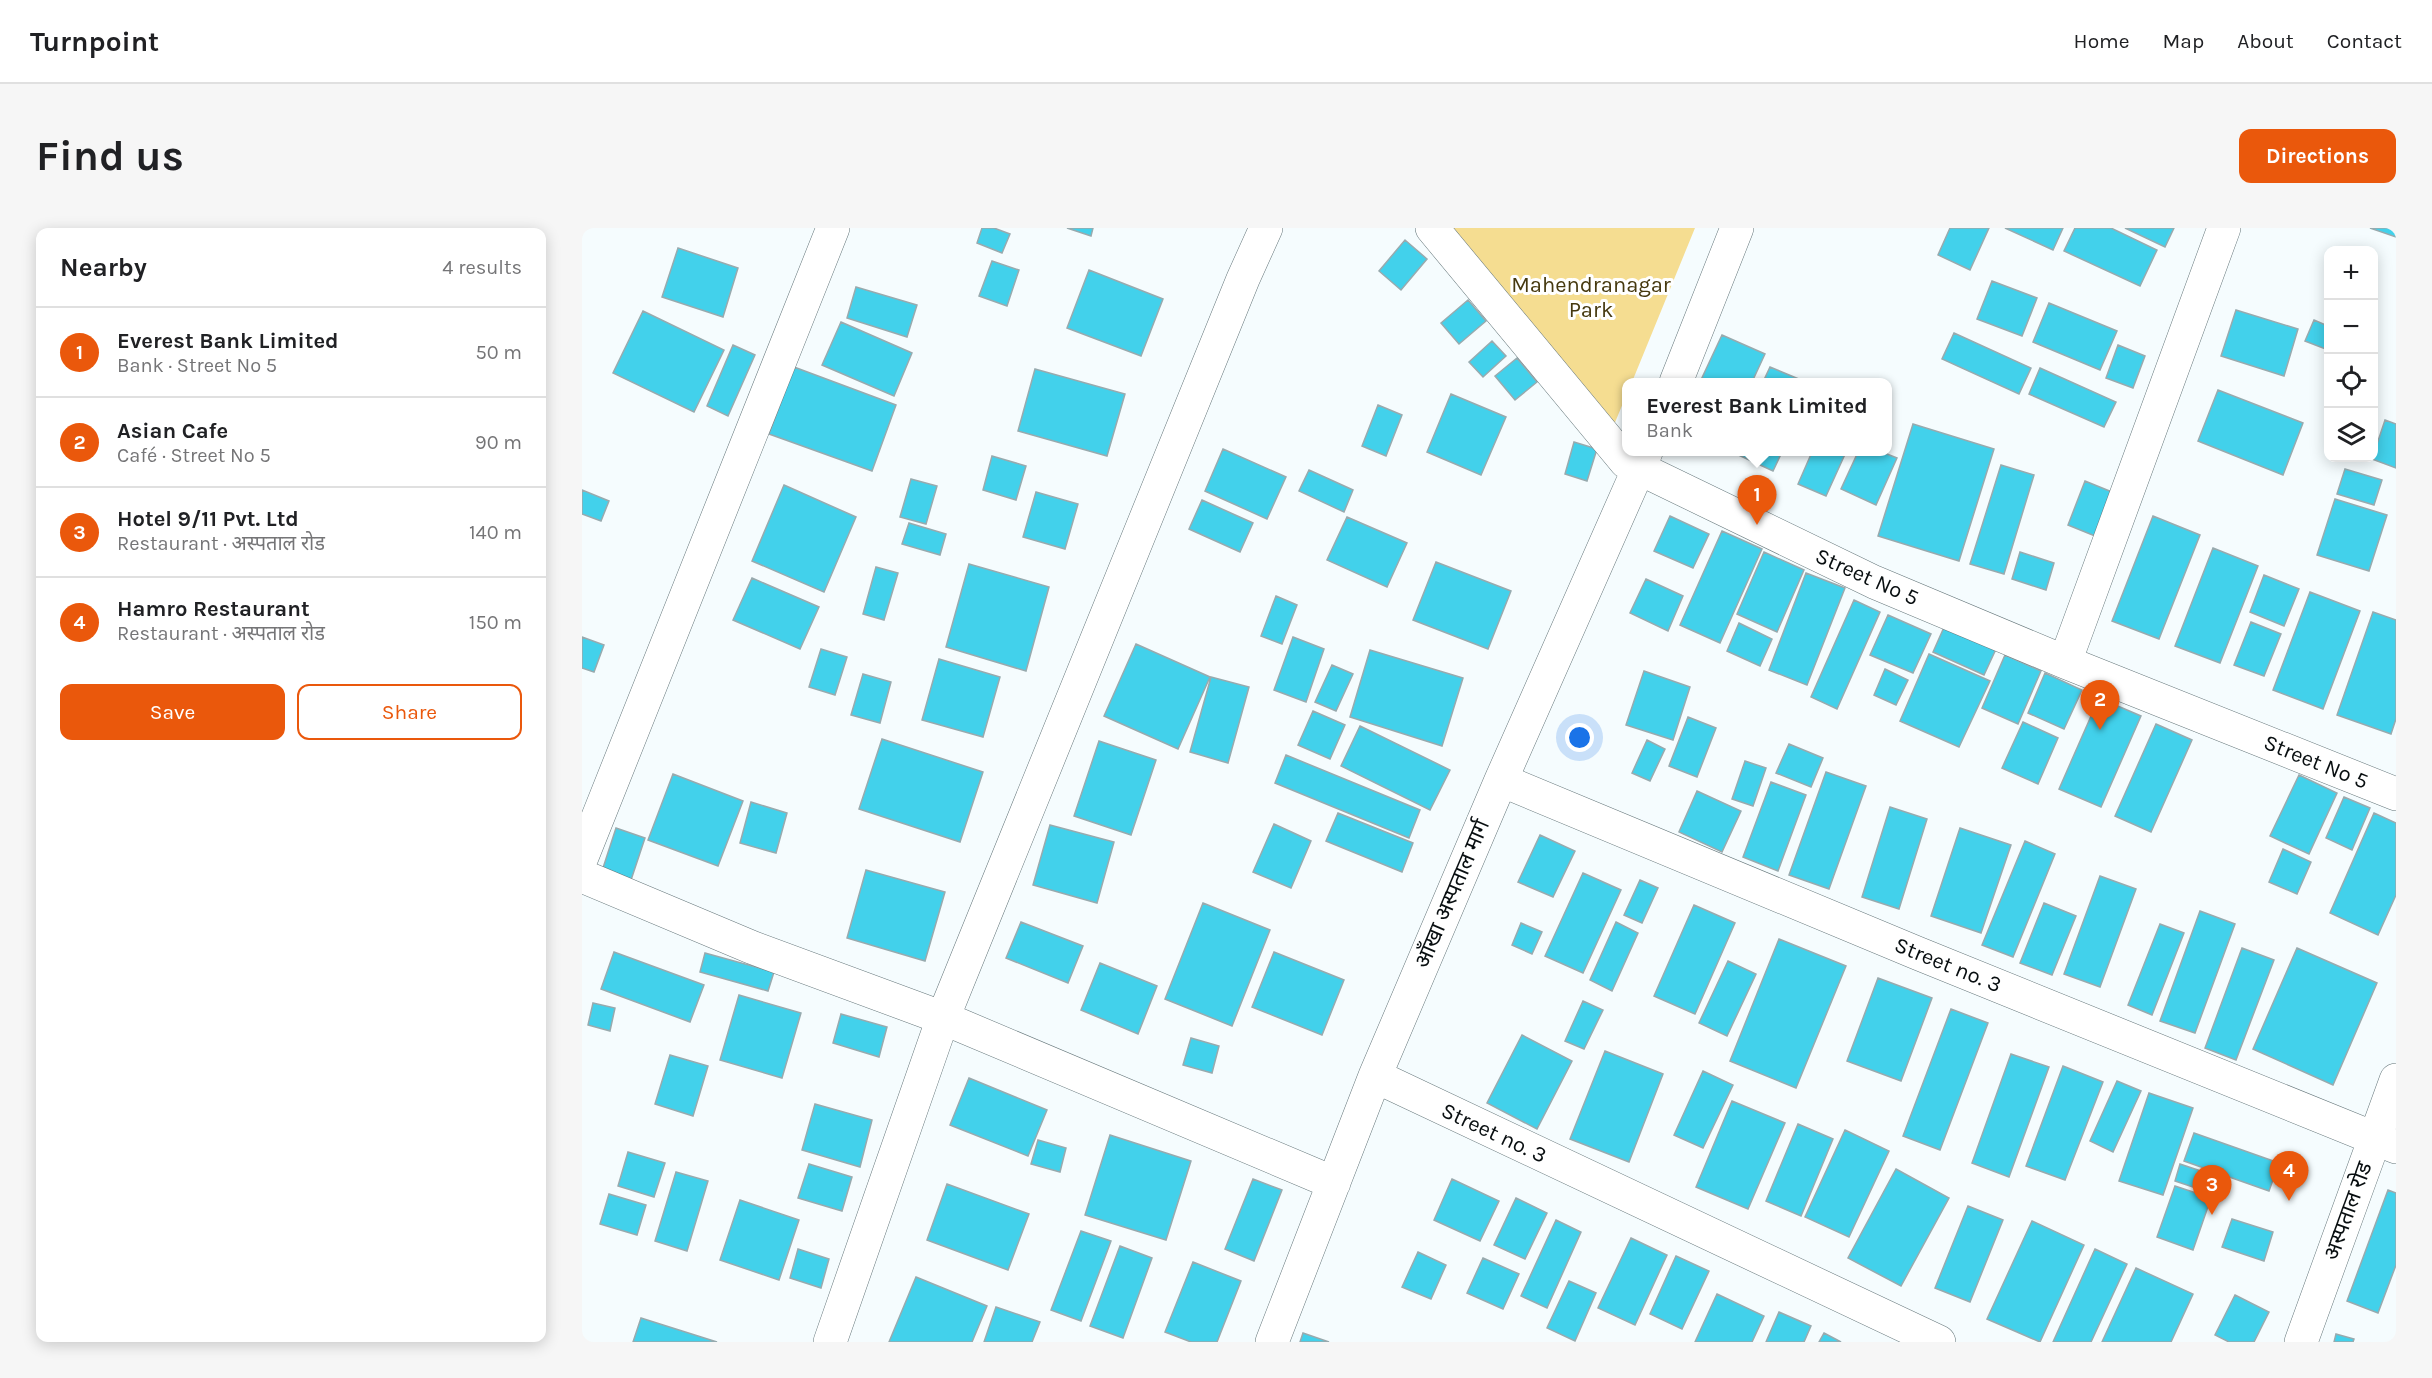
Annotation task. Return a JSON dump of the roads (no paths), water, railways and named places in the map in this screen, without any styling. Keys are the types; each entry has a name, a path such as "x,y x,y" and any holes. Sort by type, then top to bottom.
{"street":[{"path":"582,857 833,228"},
{"path":"830,1342 943,1018 1266,228"},
{"name":"Street No 5","path":"1432,228 1626,462 1642,460 1874,582 2065,662 2396,794"},
{"path":"1678,378 1737,228"},
{"path":"2065,662 2224,228"},
{"name":"आँखा अस्पताल मार्ग","path":"1272,1342 1375,1076 1501,780 1642,460"},
{"name":"Street no. 3","path":"1501,780 2385,1143"},
{"path":"582,876 751,947 943,1018 1334,1183"},
{"name":"Street no. 3","path":"1375,1076 1938,1342"},
{"name":"अस्पताल रोड","path":"2301,1342 2385,1143 2396,1080"}],"place":[{"name":"Everest Bank Limited","path":"1757,525"},
{"name":"Asian Cafe","path":"2100,730"},
{"name":"Hamro Restaurant","path":"2289,1201"},
{"name":"Hotel 9/11 Pvt. Ltd","path":"2212,1215"}],"park label":[{"name":"Mahendranagar Park","path":"1591,298"}]}
